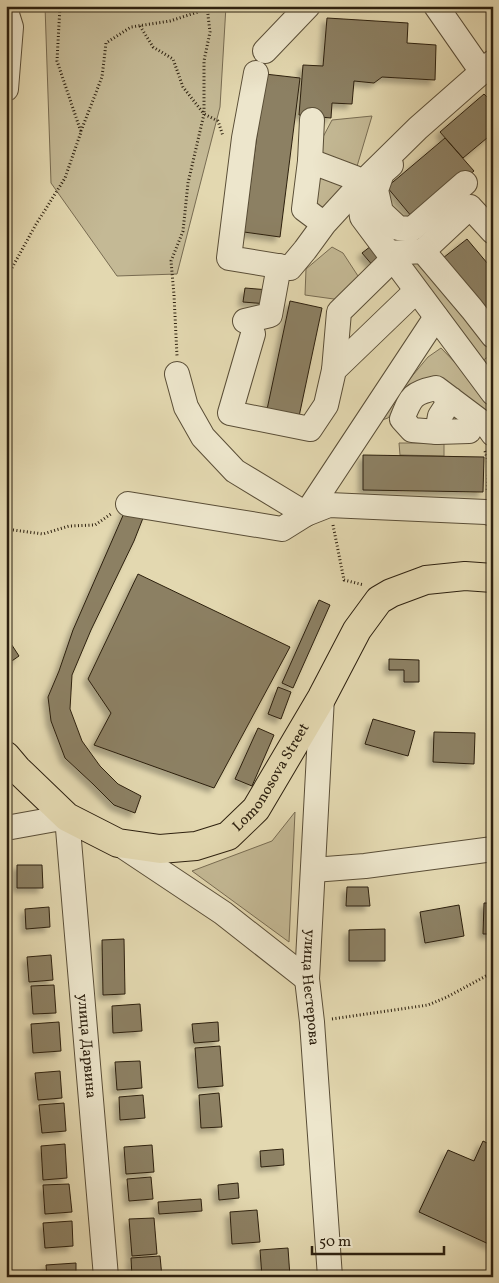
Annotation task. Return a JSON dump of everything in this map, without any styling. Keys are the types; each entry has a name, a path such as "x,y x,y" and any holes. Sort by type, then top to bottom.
{"main road":[{"name":"Lomonosova Street","path":"6,756 16,769 67,817 118,843 160,849 196,846 228,836 256,809 322,697 357,630 379,600 391,593 426,580 465,576 493,578"}],"street":[{"path":"308,6 260,62 244,138 229,258 290,268 324,224 358,187 418,128 487,67 436,6"},
{"path":"6,11 11,27 6,89"},
{"path":"312,120 310,161 304,209 324,224"},
{"path":"418,128 422,137 382,173 376,190 381,212 398,228 412,229 465,182"},
{"path":"310,161 354,178 358,187 362,217 493,393"},
{"path":"279,266 270,314 249,327 230,413 310,430 326,405 334,370 339,312 391,256 422,251 470,207 493,232"},
{"path":"422,251 493,336"},
{"path":"334,370 416,291"},
{"path":"306,514 436,317"},
{"path":"177,374 186,407 203,437 235,471 306,514"},
{"path":"469,431 437,432 412,430 402,419 409,401 420,391 436,388 488,427 493,434"},
{"path":"437,432 440,416 451,399"},
{"path":"128,504 282,529 306,514 328,505 490,513"},
{"name":"улица Нестерова","path":"322,697 306,979 312,1022 330,1277"},
{"path":"6,828 67,817"},
{"name":"улица Дарвина","path":"67,817 106,1277"},
{"path":"118,843 223,913 306,979"},
{"path":"313,870 365,866 493,849"}],"path":[{"path":"60,6 57,61 81,132"},
{"path":"188,6 192,9 202,10"},
{"path":"6,284 7,277 30,235 65,178 102,77 106,43 131,27 170,21 202,10 208,6 210,32 204,61 204,114 188,183 183,231 171,261 177,339 177,374"},
{"path":"221,6 233,10 239,6"},
{"path":"140,26 153,47 173,59 182,86 204,114 218,121 224,137"},
{"path":"469,431 483,445 489,464 490,513"},
{"path":"6,530 43,534 69,526 95,524 128,504"},
{"path":"328,505 344,580 391,593"},
{"path":"312,1022 428,1005 447,998 493,974"}],"shaded area":[{"path":"45,6 226,6 220,107 177,274 117,276 51,183"},
{"path":"372,116 355,173 314,154 332,120"},
{"path":"314,168 350,185 331,210 315,213"},
{"path":"332,247 343,253 358,276 341,300 305,295 306,269"},
{"path":"416,259 493,346 493,353 477,365 406,260"},
{"path":"441,348 493,402 493,426 454,393 403,399 388,418 373,423 428,357"},
{"path":"399,443 444,443 444,456 400,455"},
{"path":"295,812 289,942 192,871 272,841"}],"building":[{"path":"327,18 408,23 407,43 436,45 435,80 382,77 374,83 354,81 352,104 332,103 331,118 299,115 303,65 323,66"},
{"path":"265,74 300,78 280,237 244,232"},
{"path":"484,94 493,103 493,133 463,158 440,132"},
{"path":"445,138 474,171 426,211 412,217 387,187"},
{"path":"467,239 493,270 493,320 443,258"},
{"path":"371,246 383,260 374,267 362,253"},
{"path":"245,288 269,290 268,304 243,302"},
{"path":"290,301 322,308 297,426 265,419"},
{"path":"363,455 484,457 483,492 363,490"},
{"path":"128,504 145,513 72,675 70,709 82,741 100,766 118,784 141,796 135,813 114,805 65,758 51,721 48,697 73,630"},
{"path":"138,574 290,647 214,788 94,745 111,713 88,679"},
{"path":"319,600 330,605 293,688 282,683"},
{"path":"6,636 19,656 6,665"},
{"path":"389,659 419,660 419,682 404,682 404,670 389,670"},
{"path":"278,687 291,692 281,719 268,714"},
{"path":"373,719 415,731 408,756 365,744"},
{"path":"258,728 274,735 252,786 235,779"},
{"path":"434,732 475,733 474,764 433,762"},
{"path":"17,865 42,865 43,888 17,888"},
{"path":"347,887 368,887 370,906 346,906"},
{"path":"484,903 493,903 493,934 483,934"},
{"path":"459,905 464,936 425,943 420,912"},
{"path":"49,907 50,927 26,929 25,909"},
{"path":"385,929 385,961 349,961 349,930"},
{"path":"124,939 125,994 103,995 102,940"},
{"path":"51,955 53,980 29,982 27,957"},
{"path":"54,985 56,1013 33,1014 31,986"},
{"path":"140,1004 142,1031 113,1033 112,1006"},
{"path":"59,1022 61,1051 33,1053 31,1024"},
{"path":"218,1022 219,1041 194,1043 192,1024"},
{"path":"220,1046 223,1086 198,1088 195,1048"},
{"path":"140,1061 142,1088 117,1090 115,1062"},
{"path":"60,1071 62,1098 38,1100 35,1073"},
{"path":"219,1093 222,1127 201,1128 199,1095"},
{"path":"143,1095 145,1118 120,1120 119,1097"},
{"path":"64,1103 66,1131 42,1133 39,1105"},
{"path":"483,1141 493,1146 493,1246 419,1212 448,1150 474,1161"},
{"path":"65,1144 67,1178 43,1180 41,1146"},
{"path":"152,1145 154,1172 126,1174 124,1147"},
{"path":"283,1149 284,1165 261,1167 260,1151"},
{"path":"151,1177 153,1199 129,1201 127,1179"},
{"path":"238,1183 239,1198 219,1200 218,1185"},
{"path":"69,1184 72,1212 45,1214 43,1185"},
{"path":"201,1199 202,1211 159,1214 158,1202"},
{"path":"257,1210 260,1242 232,1244 230,1212"},
{"path":"154,1218 157,1254 132,1256 129,1219"},
{"path":"72,1221 73,1246 45,1248 43,1223"},
{"path":"288,1248 290,1277 262,1277 260,1250"},
{"path":"160,1256 162,1277 132,1277 131,1258"},
{"path":"76,1263 76,1277 47,1277 46,1265"}]}
